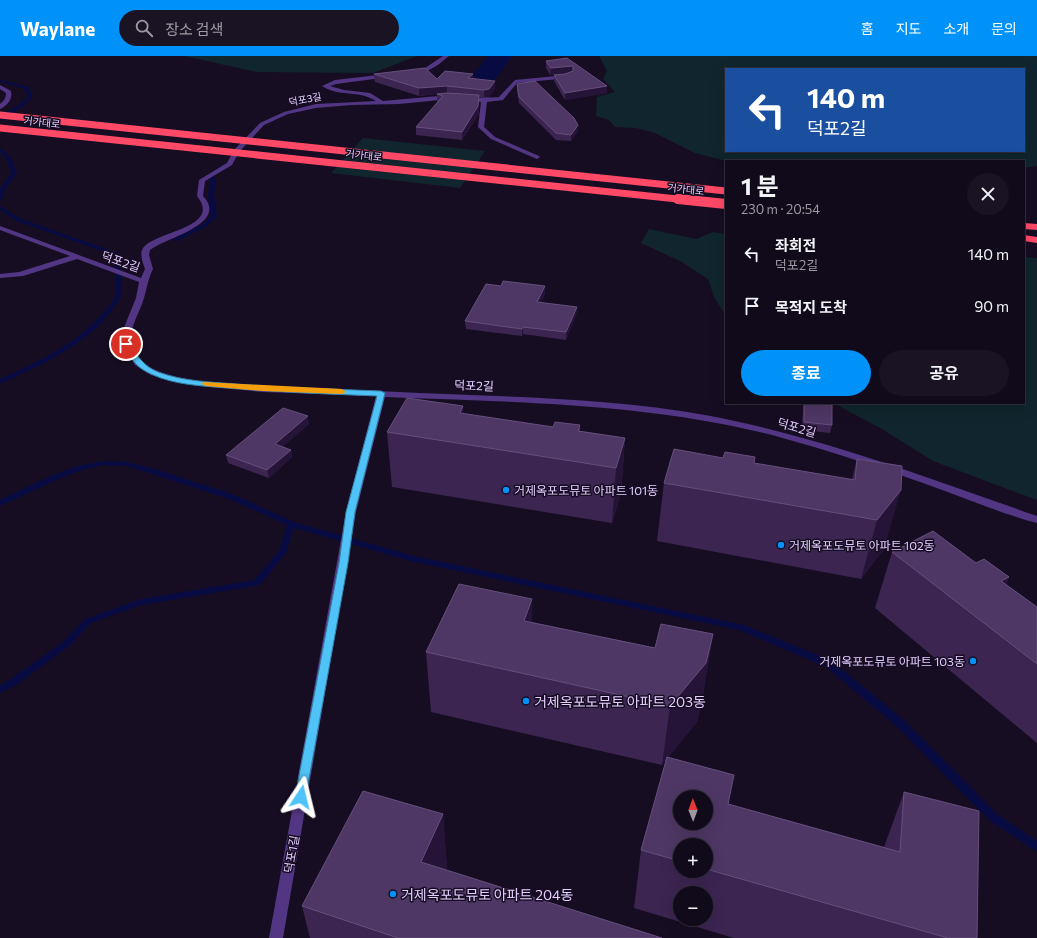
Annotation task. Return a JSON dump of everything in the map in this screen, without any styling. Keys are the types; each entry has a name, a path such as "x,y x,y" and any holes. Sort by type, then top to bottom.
{"highway":[{"name":"거가대로","path":"0,116 725,191"},
{"name":"거가대로","path":"0,128 725,204"},
{"path":"1025,226 1037,227"},
{"path":"1025,238 1037,240"}],"street":[{"path":"405,73 426,69 446,56"},
{"path":"381,102 374,96 362,93 342,92 326,86 335,82 390,75"},
{"name":"덕포3길","path":"143,281 149,269 145,255 146,249 154,243 184,232 202,218 206,210 206,204 200,196 202,180 230,164 236,150 262,124 286,113 316,106 399,102 447,97 484,101 500,98 515,82 565,77 570,75"},
{"path":"0,87 9,92 10,97 0,107"},
{"path":"484,101 481,127 493,138 537,157"},
{"name":"덕포2길","path":"0,228 143,281 140,298 127,330 126,344 138,363 154,373 174,379 199,384 263,389 381,393 592,404 650,409 706,418 774,433 883,465 1037,520"},
{"path":"0,276 20,274 75,257"},
{"name":"덕포1길","path":"276,938 351,512 381,393"}],"shaded area":[{"path":"185,56 417,56 373,73 256,72"},
{"path":"599,56 1037,56 1037,166 1025,168 1025,160 725,161 695,153 655,133 636,128 615,127 609,120 596,116 597,97 615,92 603,79 607,71"},
{"path":"363,138 485,151 460,188 331,173"},
{"path":"649,229 696,239 713,232 725,234 725,314 714,297 708,279 680,261 641,243"},
{"path":"1025,257 1037,258 1037,500 933,461 882,429 836,404 1025,404"}],"building":[{"path":"567,58 607,86 565,93 554,75 565,74 573,71 573,66 551,68 546,61"},
{"path":"425,68 437,79 445,71 473,74 468,78 495,81 489,89 484,90 447,86 419,88 374,74"},
{"path":"535,81 574,118 578,125 571,135 556,133 519,97 517,84"},
{"path":"447,93 479,95 478,106 462,132 416,127 443,96 437,94"},
{"path":"503,281 545,286 537,302 577,307 566,332 523,327 522,329 465,321 486,284 501,286"},
{"path":"407,398 463,406 460,413 553,427 555,422 580,425 578,431 625,438 616,468 387,432"},
{"path":"804,404 832,405 832,425 804,422"},
{"path":"283,408 308,416 275,444 291,450 267,470 226,455"},
{"path":"674,449 723,458 725,452 755,457 754,463 855,480 857,459 902,466 901,490 877,520 664,483"},
{"path":"933,531 976,563 984,559 1009,577 1001,581 1037,607 1037,664 892,552"},
{"path":"459,584 532,599 524,621 655,648 661,624 713,634 706,663 670,706 426,652"},
{"path":"667,757 734,775 728,804 900,852 904,792 979,811 977,938 948,938 713,871 713,838 673,838 673,859 641,850"},
{"path":"363,791 443,814 421,862 662,938 398,938 302,906"}],"waterway":[{"path":"463,94 473,92 486,73 501,56"},
{"path":"0,81 27,88 30,97 20,106 0,119"},
{"path":"0,149 8,158 14,173 1,191 0,198"},
{"path":"175,240 205,225 214,216 211,194 213,178"},
{"path":"0,208 19,220 116,254 119,285 117,297 113,305 94,327 82,337 70,346 42,362 0,382"},
{"path":"0,503 58,476 81,468 103,463 127,464 232,497 291,524"},
{"path":"0,689 12,683 66,644 88,621 141,602 257,583 282,553 291,524"},
{"path":"291,524 414,559 741,627 829,664 900,723 993,817 1037,847"}],"slow traffic":[{"path":"206,384 263,389 342,392"}],"place":[{"name":"거제옥포도뮤토 아파트 101동","path":"506,490"},
{"name":"거제옥포도뮤토 아파트 102동","path":"781,545"},
{"name":"거제옥포도뮤토 아파트 103동","path":"973,661"},
{"name":"거제옥포도뮤토 아파트 203동","path":"526,701"},
{"name":"거제옥포도뮤토 아파트 204동","path":"393,894"}],"route":[{"path":"126,344 138,363 154,373 199,384 263,389 381,393 351,512 301,797"}]}
